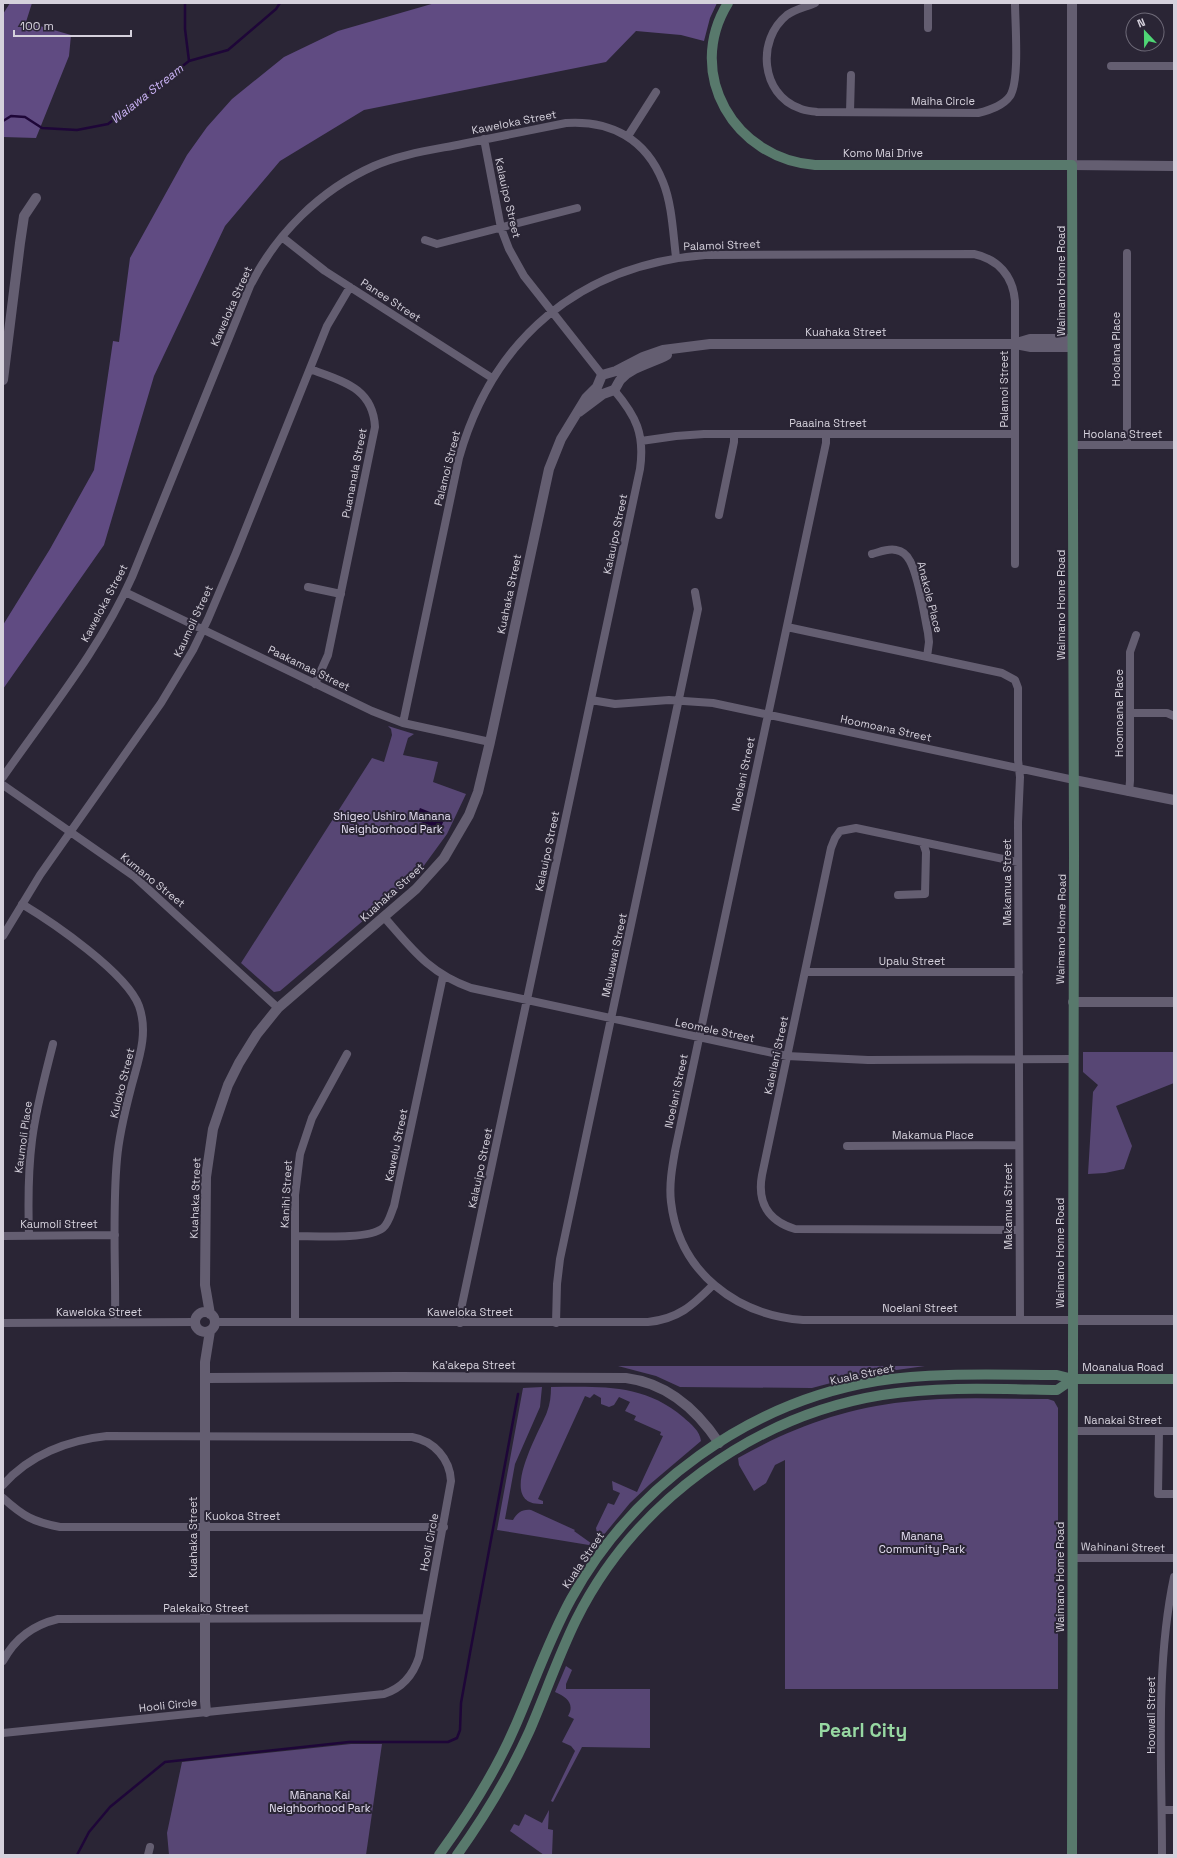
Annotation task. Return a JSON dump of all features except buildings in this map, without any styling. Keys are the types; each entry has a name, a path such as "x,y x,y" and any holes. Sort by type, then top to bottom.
{"main road":[{"name":"Komo Mai Drive","path":"728,3 718,26 713,47 712,60 716,88 723,105 735,124 750,140 772,155 790,162 815,165 1072,165"},
{"name":"Waimano Home Road","path":"1072,165 1074,780 1072,1855"},
{"name":"Kuala Street","path":"439,1855 469,1813 496,1766 514,1729 570,1600 606,1546 630,1517 658,1490 693,1460 719,1443 765,1417 832,1392 876,1382 947,1375 1057,1375 1073,1379"},
{"name":"Moanalua Road","path":"1073,1379 1174,1378"},
{"path":"457,1855 481,1821 512,1767 528,1733 575,1621 594,1588 618,1555 655,1513 700,1473 756,1438 794,1420 861,1399 917,1391 1057,1390 1073,1379"},
{"path":"719,1443 727,1455"},
{"path":"606,1546 618,1555"},
{"path":"469,1813 481,1821"}],"street":[{"name":"Maiha Circle","path":"815,3 795,11 776,27 768,46 766,64 771,80 782,97 799,108 817,112 978,112 999,106 1010,95 1015,76 1015,3"},
{"path":"928,3 928,28"},
{"name":"Waimano Home Road","path":"1072,3 1072,165"},
{"path":"1111,66 1174,66"},
{"path":"850,112 851,75"},
{"path":"628,136 656,92"},
{"name":"Kaweloka Street","path":"3,777 90,652 125,592 255,274 298,218 316,202 348,180 374,166 408,155 566,123 578,122 605,126 628,136 650,158 663,182 668,199 676,257"},
{"name":"Kalauipo Street","path":"484,140 502,228 509,249 516,263 603,377"},
{"name":"Komo Mai Drive","path":"1072,165 1174,166"},
{"path":"3,380 24,216 36,198"},
{"path":"425,240 437,244 577,208"},
{"name":"Panee Street","path":"282,237 311,261 492,378"},
{"name":"Hoolana Place","path":"1127,253 1127,445"},
{"name":"Palamoi Street","path":"403,723 459,458 474,412 492,378 517,345 553,312 574,297 604,280 631,269 676,257 712,255 948,254 982,256 999,266 1005,272 1013,286 1015,301 1015,564"},
{"name":"Kaumoli Street","path":"3,936 22,904 161,703 193,650 236,553 327,326 350,287"},
{"name":"Kuahaka Street","path":"206,1712 206,1177 213,1129 223,1098 239,1062 257,1034 278,1008 416,889 430,875 456,840 469,815 478,792 490,742 549,469 561,439 586,398 597,387 603,377 651,354 663,350 710,344 1015,344 1030,340 1072,343"},
{"name":"Kuahaka Street","path":"578,413 613,389 626,375 678,349"},
{"name":"Puananala Street","path":"310,369 356,388 368,400 375,420 374,436 328,655 315,684"},
{"path":"603,377 616,377 613,389 601,389 603,377"},
{"name":"Kalauipo Street","path":"460,1322 460,1314 640,469 641,441 634,416 613,389"},
{"path":"719,515 734,442 734,434"},
{"name":"Paaaina Street","path":"641,441 676,436 734,434 1015,434"},
{"name":"Noelani Street","path":"826,434 826,443 672,1166 671,1193 673,1212 680,1237 692,1259 713,1285 744,1306 770,1316 787,1319 1174,1320"},
{"name":"Hoolana Street","path":"1072,445 1174,445"},
{"name":"Anakole Place","path":"872,554 890,549 897,550 903,553 910,560 914,571 928,633 929,642 927,657"},
{"path":"308,587 341,594"},
{"name":"Paakamaa Street","path":"125,592 372,711 403,723 490,742"},
{"name":"Maluawai Street","path":"556,1323 557,1284 560,1259 698,609 695,592"},
{"name":"Makamua Street","path":"787,627 1002,673 1015,680 1018,695 1019,768 1020,1320"},
{"name":"Hoomoana Place","path":"1129,792 1130,652 1136,635"},
{"name":"Hoomoana Street","path":"591,700 615,704 649,700 679,700 713,703 1129,792 1174,800"},
{"path":"1130,713 1167,713 1174,716"},
{"name":"Kumano Street","path":"3,784 135,877 278,1008"},
{"name":"Kaleilani Street","path":"1018,862 856,828 840,831 831,848 760,1189 766,1209 778,1222 787,1227 805,1230 1020,1230"},
{"path":"898,895 925,894 926,852 923,843"},
{"name":"Kuloko Street","path":"22,904 76,941 120,978 134,995 142,1014 143,1040 124,1117 117,1158 115,1322"},
{"name":"Leomele Street","path":"384,917 420,958 443,976 471,988 699,1038 787,1056 868,1060 1073,1059"},
{"name":"Upalu Street","path":"806,972 1019,972"},
{"name":"Kawelu Street","path":"295,1236 356,1235 370,1233 383,1228 389,1220 394,1206 443,976"},
{"path":"1073,1002 1174,1002"},
{"name":"Kaumoli Place","path":"29,1235 28,1184 32,1140 42,1085 53,1044"},
{"name":"Kanihi Street","path":"295,1322 295,1182 303,1140 320,1102 348,1054"},
{"name":"Makamua Place","path":"847,1146 1019,1145"},
{"name":"Kaumoli Street","path":"3,1236 115,1235"},
{"name":"Kaweloka Street","path":"3,1323 634,1323 659,1321 670,1318 687,1309 713,1285"},
{"name":"Ka'akepa Street","path":"206,1378 606,1377 636,1379 658,1387 683,1403 700,1418 719,1443"},
{"name":"Nanakai Street","path":"1073,1431 1174,1431"},
{"path":"1159,1431 1158,1494 1174,1494"},
{"name":"Hooli Circle","path":"3,1485 15,1473 41,1455 61,1446 80,1440 107,1436 403,1436 420,1439 438,1450 445,1459 450,1471 451,1486 416,1666 402,1685 390,1692 3,1733"},
{"name":"Kuokoa Street","path":"3,1498 21,1513 35,1521 60,1527 444,1527"},
{"name":"Wahinani Street","path":"1072,1558 1174,1558"},
{"name":"Hoowali Street","path":"1162,1855 1162,1653 1166,1618 1174,1577"},
{"name":"Palekaiko Street","path":"3,1661 11,1648 26,1632 38,1625 58,1619 426,1618"},
{"path":"1162,1810 1174,1810"}],"green space":[{"name":"Shigeo Ushiro Manana Neighborhood Park","path":"388,726 414,734 408,738 403,755 438,762 433,782 466,794 447,834 420,871 280,991 274,992 241,963 372,758 384,762 392,735 391,729"},
{"path":"1083,1052 1174,1052 1174,1083 1116,1106 1132,1146 1124,1169 1105,1173 1088,1174 1093,1092 1098,1085 1083,1072"},
{"path":"618,1366 925,1366 861,1375 812,1388 680,1387 656,1376"},
{"path":"542,1387 540,1407 515,1464 505,1519 513,1520 520,1512 531,1510 575,1530 574,1531 595,1546 497,1530 523,1388"},
{"path":"551,1387 620,1389 652,1398 668,1406 692,1425 697,1431 701,1441 630,1503 602,1537 597,1533 596,1528 608,1503 614,1505 620,1493 613,1490 612,1481 637,1492 663,1436 660,1435 661,1432 634,1420 636,1416 625,1411 630,1402 619,1397 614,1405 609,1407 601,1404 601,1398 594,1394 590,1398 585,1396 538,1499 543,1501 543,1504 529,1502 522,1494 521,1481 524,1466 530,1450 548,1409"},
{"name":"Manana Community Park","path":"940,1399 1048,1399 1054,1401 1058,1408 1058,1689 785,1689 785,1460 775,1465 766,1483 754,1491 739,1465 738,1458 797,1429 818,1421 860,1409 922,1400"},
{"path":"566,1666 572,1670 566,1684 566,1689 650,1689 650,1748 582,1747 553,1802 551,1801 575,1751 571,1746 562,1742 574,1719 568,1716 571,1708 569,1701 555,1692"},
{"name":"Mānana Kai Neighborhood Park","path":"351,1744 382,1744 366,1855 169,1855 167,1833 182,1762"},
{"path":"549,1810 548,1829 553,1830 552,1855 544,1855 510,1831 514,1824 519,1826 525,1814 542,1823"}],"shaded area":[{"path":"10,3 32,3 26,22 71,35 69,56 36,138 3,137 3,14"},
{"path":"435,3 717,3 710,18 704,41 681,35 636,31 606,62 364,110 280,161 225,226 154,376 104,545 3,689 3,625 50,549 94,470 113,341 119,342 130,258 187,155 207,127 232,99 284,57 338,31"},
{"path":"420,808 445,818 440,829 415,820"}],"waterway":[{"name":"Waiawa Stream","path":"3,121 11,116 25,117 42,128 77,130 108,124 189,61 185,29 185,3"},
{"path":"189,61 228,50 276,9 280,3"},
{"path":"77,1855 89,1832 110,1807 165,1762 349,1742 448,1742 457,1738 460,1730 461,1703 518,1394"}],"district":[{"name":"Pearl City","path":"863,1730"}]}
